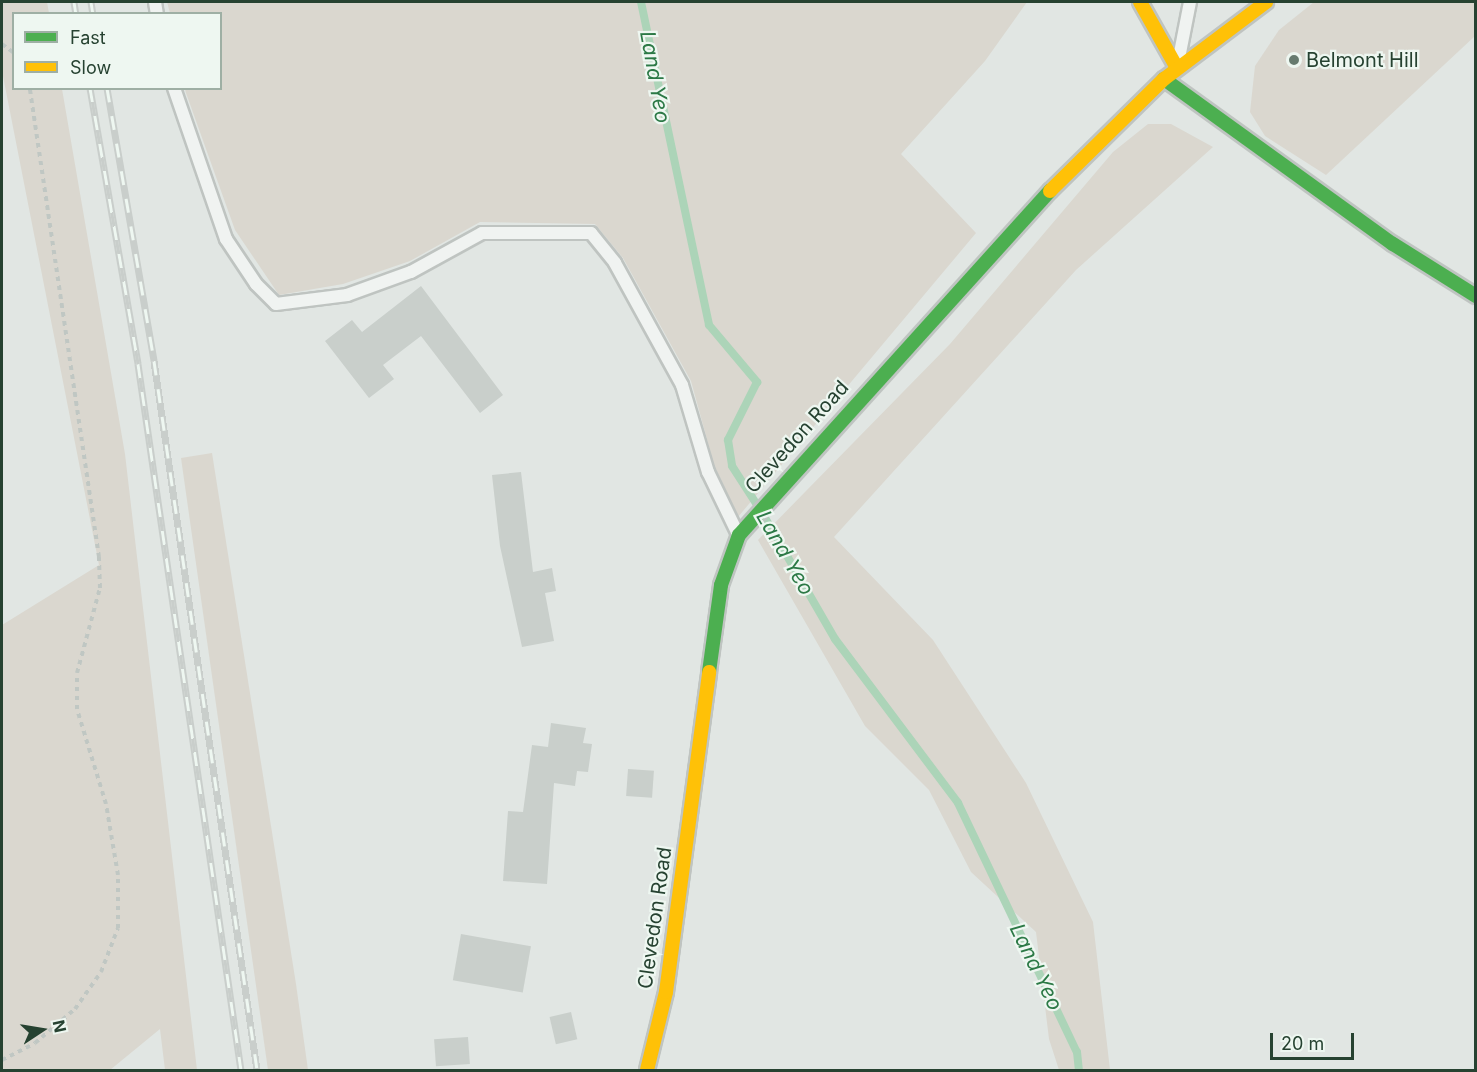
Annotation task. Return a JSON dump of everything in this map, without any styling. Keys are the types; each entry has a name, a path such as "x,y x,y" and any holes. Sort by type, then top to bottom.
{"main road":[{"path":"1140,2 1177,68"},
{"name":"Clevedon Road","path":"647,1071 666,992 721,585 739,535 747,521 1070,169 1164,79 1266,2"},
{"path":"1164,79 1393,244 1476,296"}],"lane":[{"path":"1177,68 1190,2"},
{"path":"175,90 226,238 276,304 347,295 411,272 482,232 591,233 615,263 682,385 708,472 739,535"}],"path":[{"path":"2,1060 35,1043 75,1009 101,972 118,928 118,875 106,804 77,709 77,673 100,588 99,557 30,90"}],"shaded area":[{"path":"2,2 47,2 49,12 12,12 12,90 62,90 125,454 197,1070 165,1070 160,1029 110,1070 2,1070 2,625 99,565 2,71"},
{"path":"167,2 1027,2 985,61 901,154 976,233 738,517 714,465 691,381 623,258 595,224 480,222 410,261 343,284 279,295 235,230 185,90 222,90 222,12 170,12"},
{"path":"1314,2 1475,2 1475,36 1326,175 1265,136 1250,112 1255,66 1279,30"},
{"path":"1148,124 1171,124 1213,147 1076,270 834,537 933,640 1026,783 1093,922 1110,1070 1059,1070 1049,1039 1036,932 971,872 929,790 865,726 758,540 950,344 1113,152"},
{"path":"212,453 308,1070 268,1070 181,458"}],"building":[{"path":"421,286 503,395 480,413 421,336 383,365 394,379 369,398 325,341 352,320 362,332"},
{"path":"521,472 533,572 552,568 556,591 545,593 554,641 522,647 500,546 492,475"},
{"path":"551,723 586,728 583,743 592,744 588,772 577,771 575,786 554,783 547,884 503,881 508,811 523,812 532,745 548,747"},
{"path":"628,769 654,771 652,798 626,796"},
{"path":"461,934 531,946 523,993 453,980"},
{"path":"571,1012 577,1039 556,1044 550,1017"},
{"path":"468,1037 470,1064 436,1066 434,1039"}],"waterway":[{"name":"Land Yeo","path":"641,2 709,325 757,382 728,440 732,466 757,505"},
{"name":"Land Yeo","path":"764,516 835,639 958,803 1077,1052 1079,1070"}],"railway":[{"path":"74,2 76,12"},
{"path":"91,2 93,12"},
{"path":"90,90 138,364 241,1070"},
{"path":"107,90 154,361 257,1070"}],"traffic: fast":[{"path":"1164,79 1393,244 1476,296"},
{"path":"709,672 721,585 739,535 1050,191"}],"traffic: slow":[{"path":"1140,2 1177,68"},
{"path":"1050,191 1164,79 1266,2"},
{"path":"647,1070 666,992 709,672"}],"place":[{"name":"Belmont Hill","path":"1294,60"}]}
